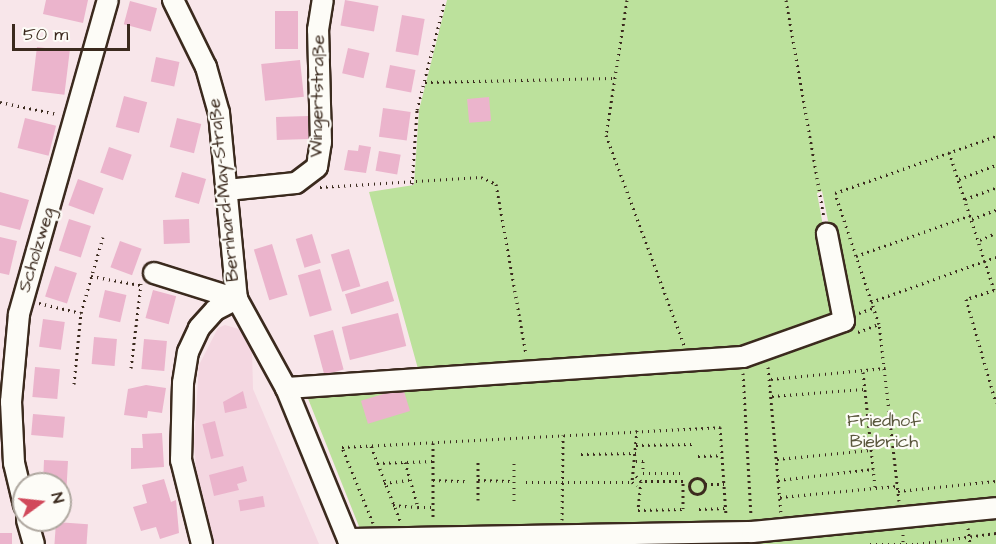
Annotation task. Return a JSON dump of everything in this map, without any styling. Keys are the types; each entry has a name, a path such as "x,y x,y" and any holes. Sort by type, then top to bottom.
{"street":[{"name":"Scholzweg","path":"16,472 11,402 22,299 76,118 108,0"},
{"name":"Bernhard-May-Straße","path":"173,0 213,88 227,190 237,299 286,388 349,542"},
{"name":"Wingertstraße","path":"227,190 305,180 319,160 318,30 323,0"},
{"path":"286,388 743,357 844,321 827,234"},
{"path":"147,279 237,299"},
{"path":"202,544 181,460 183,383 188,352 199,328 215,310 237,299"},
{"path":"349,542 434,537 752,532 996,508"}],"path":[{"path":"412,184 417,110 445,0"},
{"path":"627,0 613,78 606,135 609,149 689,360"},
{"path":"786,0 827,234"},
{"path":"424,82 613,78"},
{"path":"0,102 76,118"},
{"path":"903,543 879,324 835,193 996,136"},
{"path":"949,152 995,290 966,299 996,403"},
{"path":"959,179 996,165"},
{"path":"305,180 329,189 481,177 496,184 529,371"},
{"path":"965,199 996,188"},
{"path":"856,256 996,210"},
{"path":"980,240 996,234"},
{"path":"74,384 81,313 103,237"},
{"path":"871,302 996,257"},
{"path":"91,276 147,279 130,368"},
{"path":"22,299 81,313"},
{"path":"845,336 879,324"},
{"path":"759,365 767,362 770,379 782,529"},
{"path":"751,368 742,371 752,532"},
{"path":"770,379 885,368"},
{"path":"862,372 875,487"},
{"path":"772,396 864,389"},
{"path":"380,539 342,447 720,427 728,532"},
{"path":"632,482 636,476 637,430"},
{"path":"562,536 563,435"},
{"path":"433,443 434,537"},
{"path":"636,445 693,444"},
{"path":"371,446 391,505 433,507"},
{"path":"777,459 871,450"},
{"path":"581,454 636,453"},
{"path":"698,456 722,455"},
{"path":"478,459 478,500"},
{"path":"514,460 514,501"},
{"path":"377,463 433,461"},
{"path":"636,462 643,461 643,472 682,473"},
{"path":"405,462 418,507"},
{"path":"778,480 873,469"},
{"path":"636,476 641,481 683,481 683,509 638,510"},
{"path":"705,484 699,494 689,488 694,478 705,484 724,483"},
{"path":"384,483 410,480"},
{"path":"433,480 466,481"},
{"path":"478,480 514,481"},
{"path":"639,534 637,486 641,481"},
{"path":"898,491 996,481"},
{"path":"526,482 632,482 637,486"},
{"path":"780,497 898,486"},
{"path":"699,509 726,508"},
{"path":"870,544 917,544 996,533"},
{"path":"969,537 970,544"}],"shaded area":[{"path":"225,325 239,329 252,349 253,389 319,544 213,544 197,480 194,443 199,365 218,328"}],"green space":[{"name":"Friedhof Biebrich","path":"447,0 996,0 996,544 366,544 305,391 743,360 849,325 822,191 817,193 840,319 742,352 420,376 369,192 414,185 419,110"}],"building":[{"path":"46,0 88,0 83,23 43,14"},
{"path":"345,0 378,6 374,32 340,26"},
{"path":"130,1 157,8 151,31 124,24"},
{"path":"275,11 298,11 298,49 275,49"},
{"path":"402,15 425,19 418,55 396,51"},
{"path":"37,47 70,51 64,95 32,91"},
{"path":"348,48 369,53 364,78 342,73"},
{"path":"156,57 179,62 174,86 151,81"},
{"path":"300,60 304,97 265,101 261,64"},
{"path":"390,65 416,70 411,93 386,88"},
{"path":"124,96 147,102 139,133 116,127"},
{"path":"489,97 491,121 469,123 467,99"},
{"path":"383,108 411,112 407,141 379,137"},
{"path":"308,116 309,139 277,140 276,117"},
{"path":"25,118 56,126 49,156 18,148"},
{"path":"177,118 201,124 194,153 170,147"},
{"path":"359,145 371,147 366,173 344,170 348,150 358,151"},
{"path":"109,147 132,155 123,180 100,173"},
{"path":"379,151 401,155 397,175 376,171"},
{"path":"182,172 206,179 199,204 175,197"},
{"path":"78,179 103,188 94,215 68,205"},
{"path":"0,192 29,200 20,230 0,225"},
{"path":"69,219 91,226 81,257 59,250"},
{"path":"189,219 190,243 164,244 163,220"},
{"path":"312,234 321,263 305,268 296,239"},
{"path":"0,237 17,241 9,275 0,273"},
{"path":"120,241 142,249 132,275 110,267"},
{"path":"272,244 287,295 269,300 254,250"},
{"path":"349,249 360,286 342,292 331,255"},
{"path":"55,266 77,273 67,304 45,296"},
{"path":"320,269 332,310 310,317 298,275"},
{"path":"388,281 394,301 351,314 345,294"},
{"path":"105,290 126,295 120,322 99,317"},
{"path":"153,290 176,296 169,324 145,318"},
{"path":"398,313 406,346 350,360 342,327"},
{"path":"43,319 65,322 61,350 39,347"},
{"path":"333,330 344,370 324,375 314,335"},
{"path":"94,337 117,339 115,366 92,364"},
{"path":"144,339 167,341 164,371 141,369"},
{"path":"35,367 60,369 57,399 32,397"},
{"path":"146,385 166,388 162,413 148,411 147,418 124,415 128,389"},
{"path":"403,388 410,411 368,424 361,401"},
{"path":"243,391 247,408 225,413 223,402"},
{"path":"33,414 65,417 63,438 31,435"},
{"path":"215,421 224,456 211,459 202,424"},
{"path":"162,433 164,467 131,469 131,448 143,448 142,434"},
{"path":"44,460 68,461 67,472 44,472"},
{"path":"243,466 247,481 237,484 239,490 214,496 209,475"},
{"path":"164,479 171,502 176,500 179,533 160,539 156,527 141,531 133,507 147,503 142,485"},
{"path":"263,496 265,507 240,511 238,500"},
{"path":"72,523 88,524 87,544 54,544 55,532 72,532"},
{"path":"0,533 12,533 12,544 0,544"}]}
